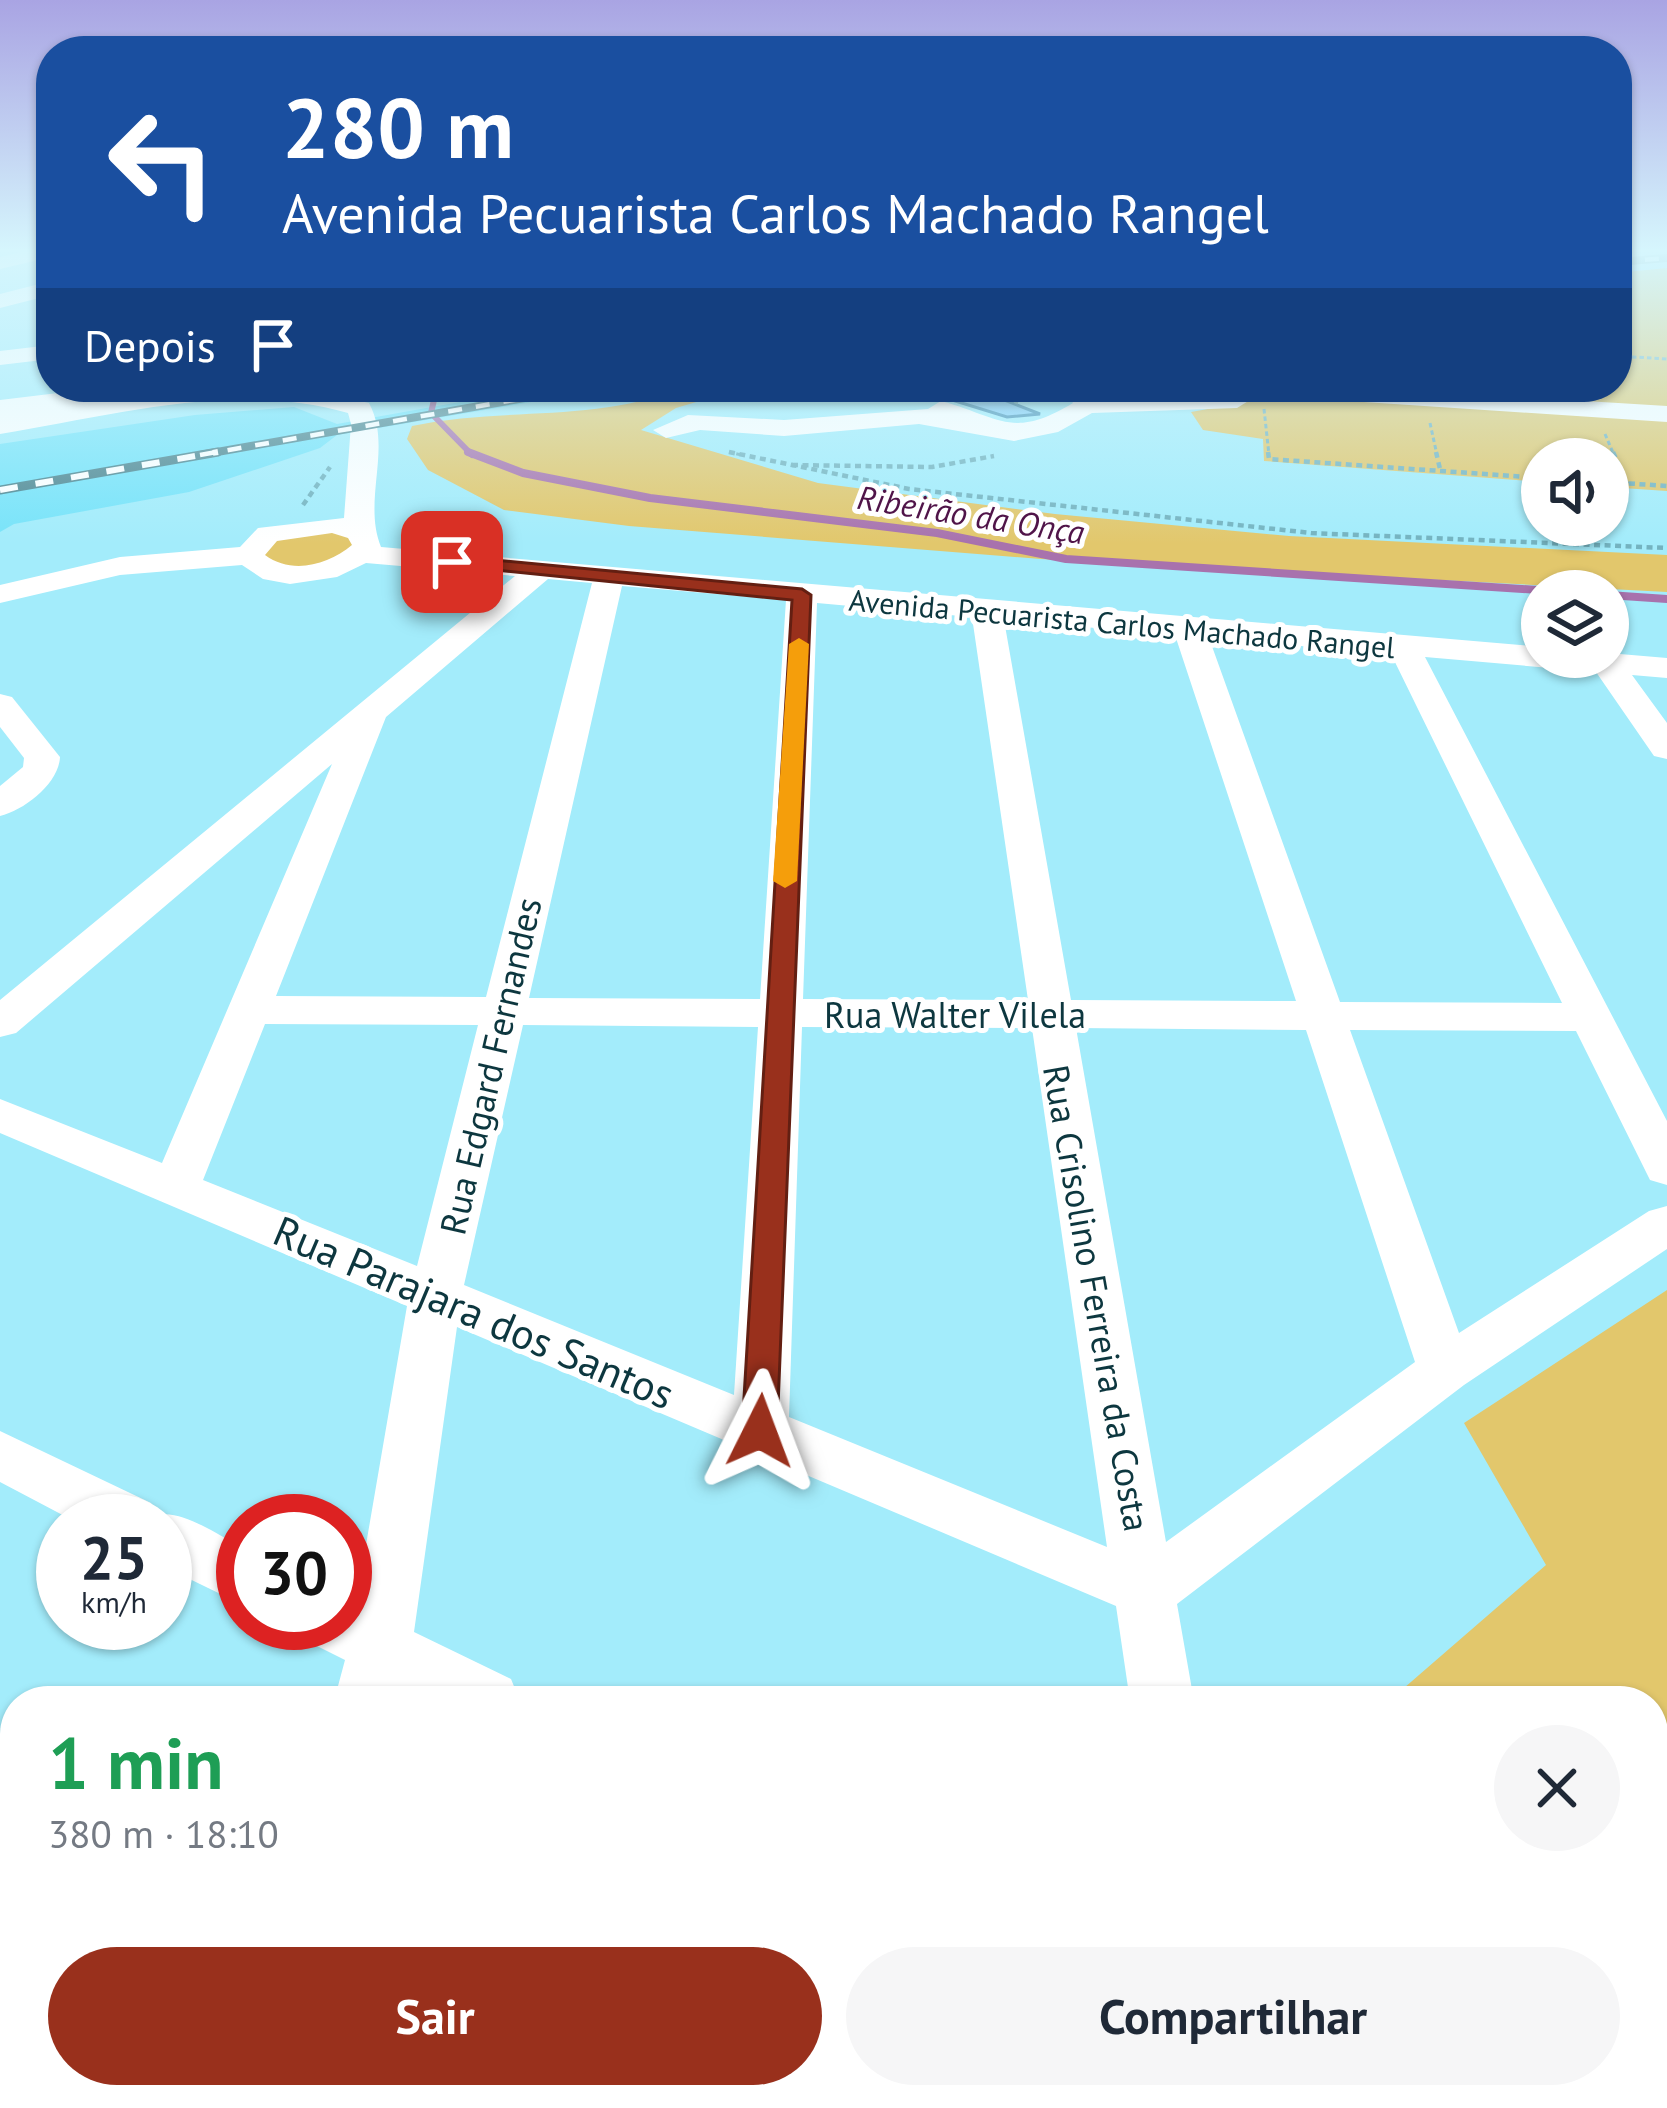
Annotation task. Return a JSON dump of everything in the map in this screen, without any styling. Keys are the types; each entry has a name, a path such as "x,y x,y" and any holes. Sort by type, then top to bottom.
{"main road":[{"path":"0,410 57,402"}],"street":[{"path":"0,358 36,354"},
{"path":"0,426 181,402"},
{"path":"249,555 262,569 296,574 335,568 361,543 356,485 370,439 360,407 343,402"},
{"path":"894,421 926,402"},
{"path":"943,402 967,422 994,434 1019,435 1050,426 1074,402"},
{"path":"1411,402 1667,416"},
{"path":"1442,402 1667,416"},
{"path":"667,430 700,421 764,428 967,422"},
{"path":"0,594 120,566 249,555 268,535 315,524 356,485"},
{"name":"Avenida Pecuarista Carlos Machado Rangel","path":"315,524 361,543 609,577 1521,656"},
{"path":"0,1023 542,569"},
{"name":"Rua Edgard Fernandes","path":"360,1657 435,1295 609,577"},
{"path":"760,1431 802,595"},
{"name":"Rua Crisolino Ferreira da Costa","path":"987,610 1160,1686"},
{"path":"1190,630 1444,1370"},
{"path":"1404,647 1667,1168"},
{"name":"Avenida Pecuarista Carlos Machado Rangel","path":"1629,664 1667,668"},
{"path":"1617,678 1667,748"},
{"path":"0,704 42,757 41,771 0,805"},
{"path":"176,1187 373,709"},
{"name":"Rua Walter Vilela","path":"248,1010 1589,1017"},
{"name":"Rua Parajara dos Santos","path":"0,1114 1147,1591"},
{"path":"1147,1591 1444,1370 1667,1224"},
{"path":"0,1455 77,1494"},
{"path":"360,1657 444,1686"}],"path":[{"path":"1632,357 1667,359"},
{"path":"1253,402 1269,458 1521,477"},
{"path":"1425,403 1441,472"},
{"path":"667,430 830,477 995,499 1311,533 1667,548"},
{"path":"1629,484 1667,487"}],"shaded area":[{"path":"1632,347 1667,347 1667,491 1629,488 1629,438 1521,438 1521,480 1264,461 1263,439 1203,430 1191,412 1247,402 1632,402"},
{"path":"459,402 532,402 337,435 320,448 189,492 14,524 0,532 0,444 195,415 294,407 337,424"},
{"path":"634,402 696,402 676,408 641,430 818,483 1055,514 1289,536 1667,555 1667,592 1629,590 1629,570 1521,570 1521,584 1041,559 629,526 504,510 428,470 407,439 412,426 446,420"},
{"path":"325,528 355,540 344,559 299,569 263,560 269,541"},
{"path":"1667,1290 1667,1686 1406,1686 1546,1565 1464,1423"}],"building":[{"path":"958,402 1010,402 1040,414 1007,417"}],"waterway":[{"name":"Ribeirão da Onça","path":"434,402 431,413 470,453"},
{"name":"Ribeirão da Onça","path":"470,453 523,473 650,498 937,533 1066,559 1521,589"},
{"name":"Ribeirão da Onça","path":"1629,596 1667,599"}],"railway":[{"path":"200,455 502,402"},
{"path":"0,490 218,452"}],"slow traffic":[{"path":"785,881 799,644"}],"route":[{"path":"452,562 802,595 760,1431"}]}
